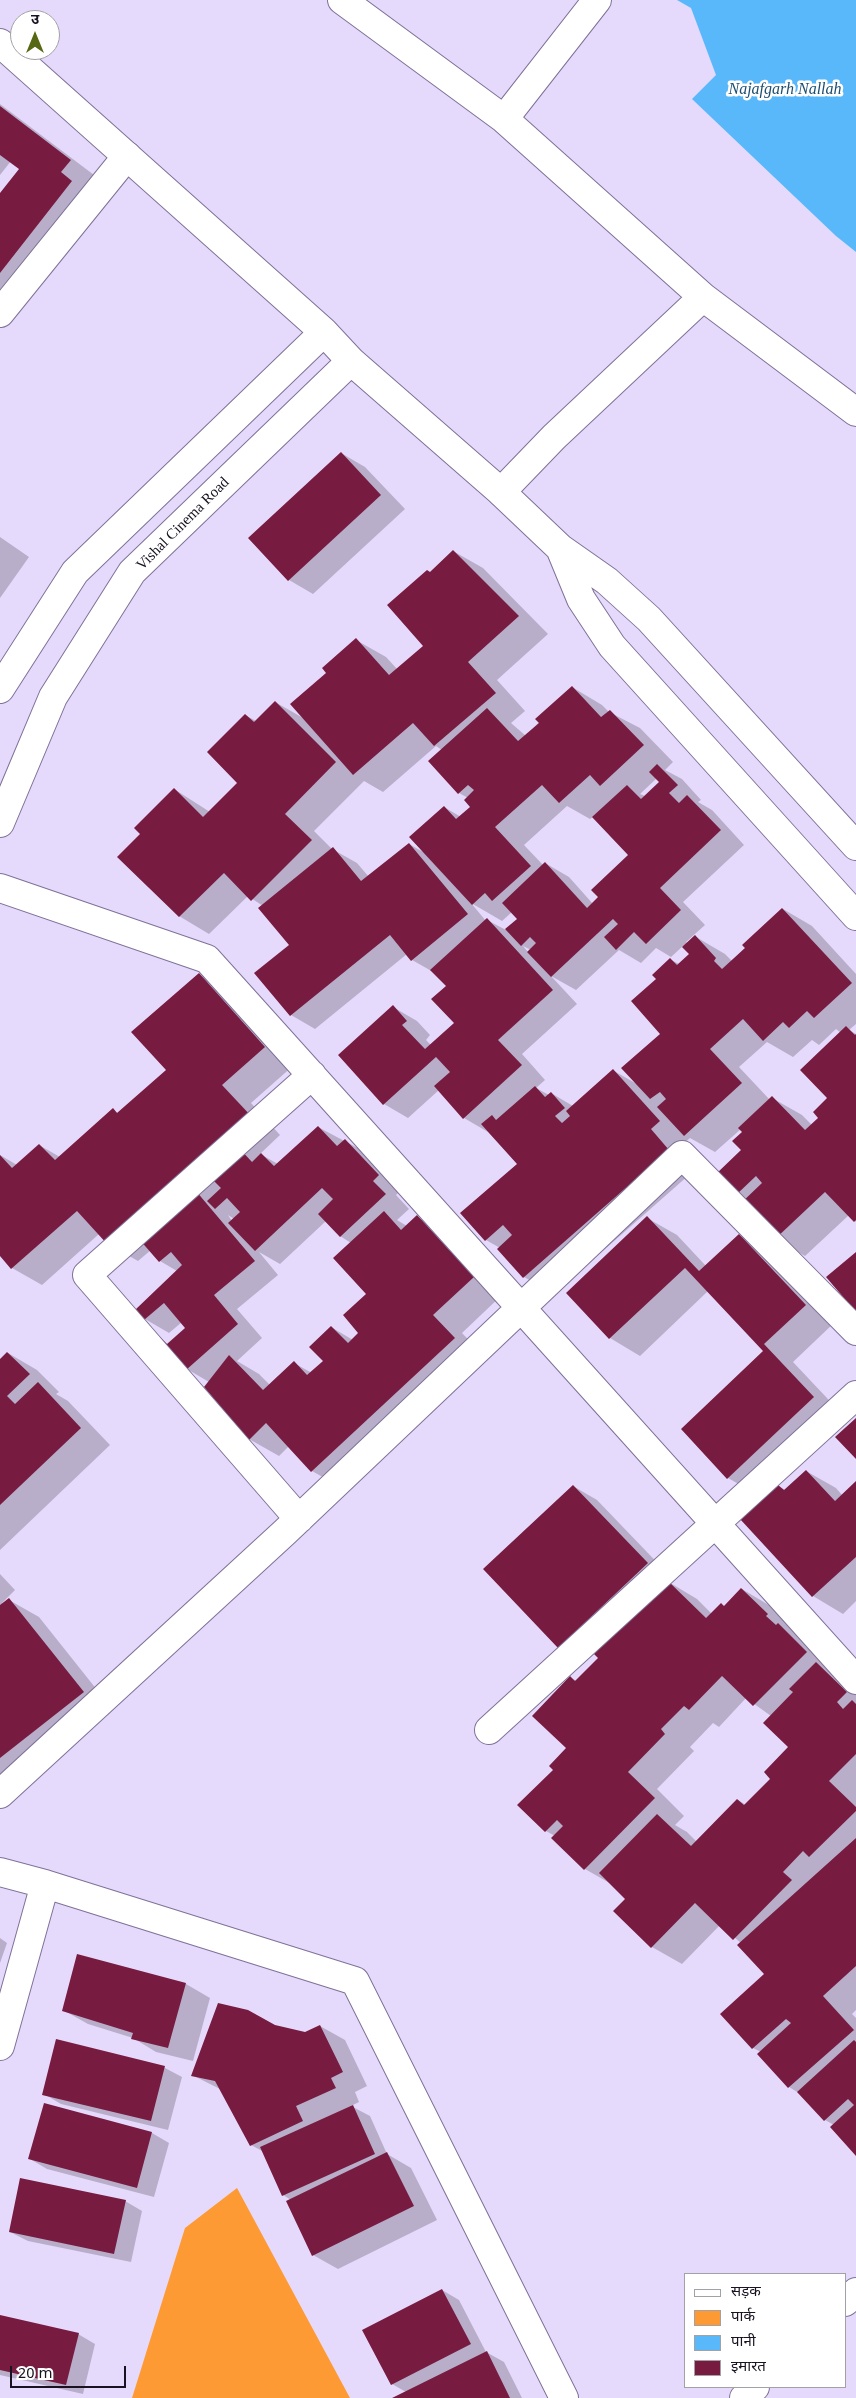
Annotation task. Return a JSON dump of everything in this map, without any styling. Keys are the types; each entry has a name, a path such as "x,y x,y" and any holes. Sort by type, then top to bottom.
{"street":[{"path":"342,0 504,119 703,297 856,412"},
{"path":"504,119 558,46 596,0"},
{"path":"0,43 324,332 351,361 501,492 560,548 607,581 649,619 856,846"},
{"path":"0,313 128,156"},
{"path":"501,492 554,437 703,297"},
{"path":"0,689 74,572 324,332"},
{"name":"Vishal Cinema Road","path":"0,823 53,697 132,572 351,361"},
{"path":"560,548 581,599 612,646 856,916"},
{"path":"0,888 206,959 856,1680"},
{"path":"299,1519 87,1276 312,1076"},
{"path":"0,1794 299,1519 682,1156 856,1331"},
{"path":"489,1730 856,1395"},
{"path":"0,1872 45,1884 355,1981 564,2398"},
{"path":"0,2046 45,1884"},
{"path":"846,2301 856,2292"},
{"path":"744,2398 754,2388"}],"green space":[{"path":"237,2188 350,2398 132,2398 185,2228"}],"water":[{"name":"Najafgarh Nallah","path":"677,0 856,0 856,252 836,236 692,99 716,75 691,8"}],"building":[{"path":"0,106 71,160 61,172 72,181 0,273 0,193 19,169 0,155"},
{"path":"341,452 381,495 288,581 248,538"},
{"path":"453,550 519,616 468,662 496,693 434,746 413,723 353,775 290,704 326,673 322,668 356,638 389,675 423,646 387,605 427,570 430,572"},
{"path":"572,686 601,717 610,710 644,745 600,786 590,775 559,803 542,785 495,827 531,866 492,901 485,893 472,905 409,837 444,806 456,819 470,807 464,800 474,790 468,785 458,794 428,761 487,708 518,741 539,723 535,719"},
{"path":"275,701 336,762 285,814 312,840 251,901 224,873 179,917 117,857 140,834 134,828 174,788 203,817 237,783 207,752 245,714 254,722"},
{"path":"657,764 678,785 669,793 679,803 687,795 721,830 660,888 681,910 646,944 634,932 616,950 604,937 618,924 613,919 551,977 527,952 536,943 530,937 521,946 505,929 517,919 502,903 545,862 587,908 598,897 591,890 628,855 592,817 627,785 641,799 659,782 649,772"},
{"path":"409,843 468,914 411,961 390,935 290,1016 254,973 289,945 258,908 333,847 361,881"},
{"path":"782,908 852,983 814,1018 807,1011 789,1028 783,1022 763,1041 743,1019 710,1049 742,1083 684,1136 657,1107 666,1099 660,1092 650,1099 621,1068 660,1034 631,1001 656,979 652,975 670,958 677,965 689,954 682,947 695,935 716,958 714,961 722,969 745,948 742,945"},
{"path":"487,918 553,990 498,1040 522,1065 463,1119 434,1086 450,1072 436,1057 383,1105 338,1055 393,1005 407,1021 402,1025 425,1049 454,1023 431,999 446,986 430,970"},
{"path":"199,973 265,1047 222,1085 252,1117 108,1245 77,1211 11,1269 0,1256 0,1155 12,1168 39,1144 55,1160 113,1108 117,1113 166,1070 131,1032"},
{"path":"846,1026 856,1034 856,1220 854,1222 825,1192 774,1240 740,1204 762,1183 756,1176 736,1195 716,1174 741,1150 732,1141 742,1132 738,1128 772,1096 805,1130 818,1118 813,1112 827,1098 800,1070"},
{"path":"613,1069 660,1121 651,1129 669,1150 523,1278 497,1249 512,1235 503,1225 485,1241 460,1213 517,1164 481,1124 492,1115 496,1120 535,1086 545,1097 551,1092 565,1108 555,1116 562,1123 570,1116 566,1111"},
{"path":"318,1126 337,1146 345,1139 379,1175 373,1181 386,1194 340,1237 318,1214 333,1199 322,1188 255,1251 228,1223 240,1212 227,1198 215,1209 207,1201 221,1188 209,1176 239,1148 252,1162 261,1153 274,1166"},
{"path":"196,1191 255,1261 214,1295 238,1324 186,1370 146,1323 167,1344 185,1328 164,1303 144,1320 135,1310 182,1265 171,1252 159,1262 139,1239"},
{"path":"384,1211 401,1230 417,1215 474,1277 433,1315 455,1338 311,1472 266,1423 249,1440 204,1387 229,1355 263,1390 294,1361 307,1375 323,1361 309,1347 331,1326 348,1343 358,1333 343,1315 366,1294 333,1258"},
{"path":"647,1216 699,1271 739,1234 806,1305 764,1344 814,1397 727,1479 681,1429 763,1351 685,1268 609,1339 566,1293"},
{"path":"856,1252 856,1312 826,1277"},
{"path":"7,1352 30,1374 7,1396 15,1404 38,1382 81,1428 0,1505 0,1359"},
{"path":"856,1418 856,1459 835,1437"},
{"path":"806,1470 835,1501 856,1481 856,1557 812,1597 740,1519 778,1485 784,1490"},
{"path":"573,1485 648,1563 558,1648 483,1569"},
{"path":"667,1580 706,1618 721,1603 724,1606 741,1588 768,1614 766,1616 776,1625 778,1623 807,1652 753,1706 722,1676 689,1710 684,1706 661,1729 665,1734 628,1772 655,1798 584,1870 551,1838 563,1826 557,1820 545,1832 517,1805 553,1770 549,1766 566,1748 532,1716 570,1676 575,1681 598,1658 594,1654"},
{"path":"9,1598 84,1692 0,1758 0,1605"},
{"path":"816,1662 847,1692 837,1702 843,1709 852,1700 856,1704 856,1754 829,1781 856,1807 856,1811 809,1857 803,1851 783,1872 792,1880 733,1940 695,1903 651,1948 613,1911 625,1899 599,1873 657,1814 691,1846 737,1799 744,1805 770,1779 764,1772 788,1747 763,1723 793,1692 789,1689"},
{"path":"856,1838 856,1966 823,1996 854,2030 788,2088 757,2054 791,2023 786,2019 752,2049 720,2014 764,1974 737,1945"},
{"path":"77,1954 186,1983 168,2048 131,2039 133,2033 62,2011"},
{"path":"218,2003 248,2010 275,2025 305,2032 320,2025 343,2072 331,2078 336,2088 296,2106 303,2121 250,2146 215,2081 191,2076"},
{"path":"56,2039 165,2066 151,2121 42,2095"},
{"path":"854,2040 856,2042 856,2156 830,2127 854,2105 848,2099 824,2121 797,2092"},
{"path":"44,2103 152,2132 137,2188 28,2159"},
{"path":"353,2105 375,2154 282,2196 260,2147"},
{"path":"387,2152 414,2206 312,2256 286,2201"},
{"path":"20,2178 126,2200 114,2254 9,2232"},
{"path":"442,2289 471,2344 391,2385 362,2330"},
{"path":"0,2315 79,2333 66,2385 0,2370"},
{"path":"487,2351 510,2398 392,2398"}]}
